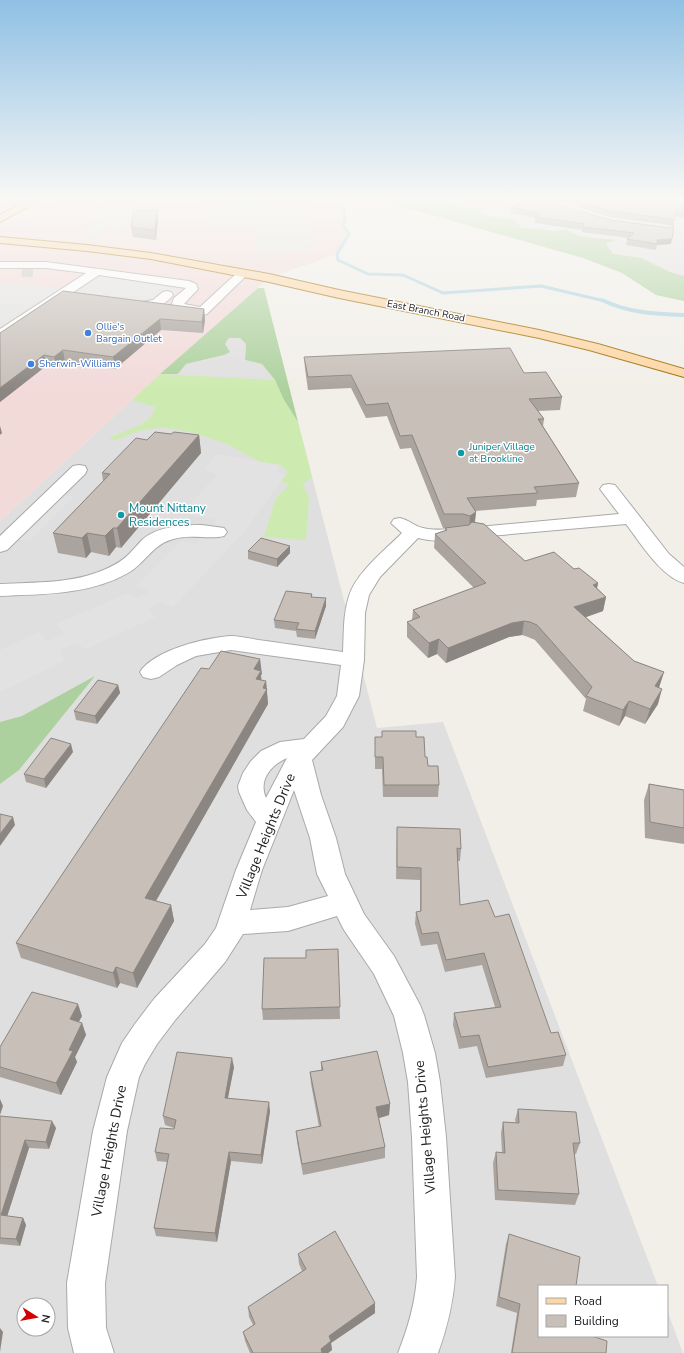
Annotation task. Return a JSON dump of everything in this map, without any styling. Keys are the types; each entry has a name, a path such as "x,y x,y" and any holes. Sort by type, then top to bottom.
{"main road":[{"name":"East Branch Road","path":"190,263 539,334 593,347 684,373"}],"lane":[{"path":"0,266 42,264 90,275"},
{"path":"0,266 189,285 192,289 178,302 177,305 181,308 203,311 243,273"},
{"path":"0,335 90,275"},
{"path":"147,305 157,303 167,295"},
{"path":"0,546 79,470"},
{"path":"609,489 662,558 684,577"},
{"path":"306,753 327,732 343,708 350,685 359,595 407,527 442,535 630,518"},
{"path":"0,590 66,585 101,578 128,565 152,541 179,532 203,530 218,532"},
{"path":"151,672 171,658 180,654 216,645 231,643 353,660"},
{"name":"Village Heights Drive","path":"94,1353 87,1328 86,1283 110,1131 123,1077 133,1054 146,1034 165,1009 215,953 229,932 249,870 269,821 291,771 306,753"},
{"name":"Village Heights Drive","path":"306,753 306,787 322,838 331,874 354,922 384,965 409,1015 424,1082 429,1137 436,1277 427,1329 418,1353"},
{"path":"232,923 288,919 344,902"}],"shaded area":[{"path":"0,263 311,263 269,278 160,374 0,521"},
{"path":"640,263 684,263 684,276"},
{"path":"105,272 189,283 159,306 72,295"},
{"path":"0,282 60,289 0,329"},
{"path":"229,338 240,338 246,344 245,360 262,364 275,380 284,400 298,422 377,728 443,722 658,1285 538,1285 538,1337 668,1337 668,1313 683,1353 0,1353 0,521 160,374 178,374 186,364 224,355 225,344"},
{"path":"216,454 280,465 276,473 286,474 245,531 173,607 160,602 148,609 156,617 85,649 76,643 60,650 64,661 0,692 0,650 39,632 48,641 64,633 56,624 128,593 136,599 150,591 136,586 181,541 195,544 217,520 182,513 218,474 204,470"},
{"path":"62,495 74,497 29,541 17,539"}],"green space":[{"path":"596,263 652,263 670,272 684,276 684,301 656,295 622,273"},
{"path":"258,288 264,288 298,422 284,400 275,380 262,364 245,360 246,344 240,338 229,338 225,344 230,352 224,355 186,364 178,374 160,374"},
{"path":"160,374 275,380 284,400 298,422 312,477 303,484 309,498 306,540 264,537 275,500 289,484 281,482 286,474 288,474 287,471 280,465 262,463 229,445 195,433 162,427 138,431 116,440 108,438 140,425 152,416 155,407 132,400"},
{"path":"95,676 19,770 0,784 0,722 22,716"}],"building":[{"path":"63,291 204,309 202,322 160,319 113,357 63,350 54,357 44,355 0,388 0,333"},
{"path":"510,348 524,373 546,372 562,397 529,399 544,419 538,419 579,483 534,487 538,493 467,498 476,512 470,516 463,514 444,514 412,435 400,436 388,403 366,405 351,375 308,377 304,357"},
{"path":"155,432 171,434 174,432 199,435 117,528 113,528 105,536 87,533 82,538 53,533 110,474 102,473 136,438 147,440"},
{"path":"472,522 484,524 525,561 554,552 574,569 579,568 598,583 593,585 606,597 574,607 634,661 664,672 655,686 662,689 650,709 629,701 623,710 586,696 592,687 537,625 530,622 524,621 512,623 448,648 439,639 429,643 407,622 420,617 413,610 486,583 435,534 447,530 445,528 469,525"},
{"path":"261,538 290,546 277,559 248,551"},
{"path":"286,591 312,594 311,597 326,598 315,631 296,629 299,623 274,620"},
{"path":"221,651 260,659 254,669 261,671 256,679 266,681 263,688 267,689 145,898 171,905 133,973 116,967 113,973 16,943 201,668 209,669"},
{"path":"98,680 118,685 95,716 74,711"},
{"path":"382,731 416,731 416,737 424,737 425,757 427,757 428,766 438,766 439,785 384,785 383,757 375,757 375,737 382,737"},
{"path":"51,738 71,744 44,779 24,774"},
{"path":"649,784 684,790 684,828 650,822"},
{"path":"0,814 13,817 0,834"},
{"path":"397,827 460,829 461,849 457,848 460,905 488,900 495,917 509,914 551,1033 558,1032 566,1055 488,1067 479,1035 461,1037 454,1013 501,1007 484,953 446,960 438,932 422,934 416,912 421,911 421,868 397,867"},
{"path":"338,949 340,1007 262,1009 264,958 306,958 306,950"},
{"path":"32,992 78,1004 70,1019 82,1023 69,1050 73,1051 56,1083 0,1067 0,1047"},
{"path":"377,1051 390,1104 376,1107 385,1147 302,1164 296,1131 321,1126 310,1072 323,1070 321,1062"},
{"path":"177,1052 232,1058 225,1098 269,1102 261,1155 229,1152 215,1233 154,1228 169,1154 155,1152 160,1128 174,1129 176,1120 163,1116"},
{"path":"518,1109 576,1112 580,1143 573,1143 579,1194 498,1190 496,1152 505,1153 503,1122 519,1123"},
{"path":"0,1116 52,1121 46,1142 25,1140 1,1215 23,1218 16,1239 0,1238"},
{"path":"335,1231 375,1303 329,1336 331,1341 321,1349 322,1353 253,1353 243,1332 255,1324 248,1307 306,1269 298,1254"},
{"path":"509,1234 580,1257 576,1285 538,1285 538,1337 595,1337 607,1341 606,1353 512,1353 520,1304 499,1297"}],"waterway":[{"path":"345,263 368,274 403,275 443,293 541,286 604,301"},
{"path":"604,301 622,308 632,310 684,315"}],"tunnel":[{"path":"22,271 34,272"}],"place":[{"name":"Ollie's Bargain Outlet","path":"88,333"},
{"name":"Sherwin-Williams","path":"31,364"},
{"name":"Juniper Village at Brookline","path":"461,453"},
{"name":"Mount Nittany Residences","path":"121,515"}]}
